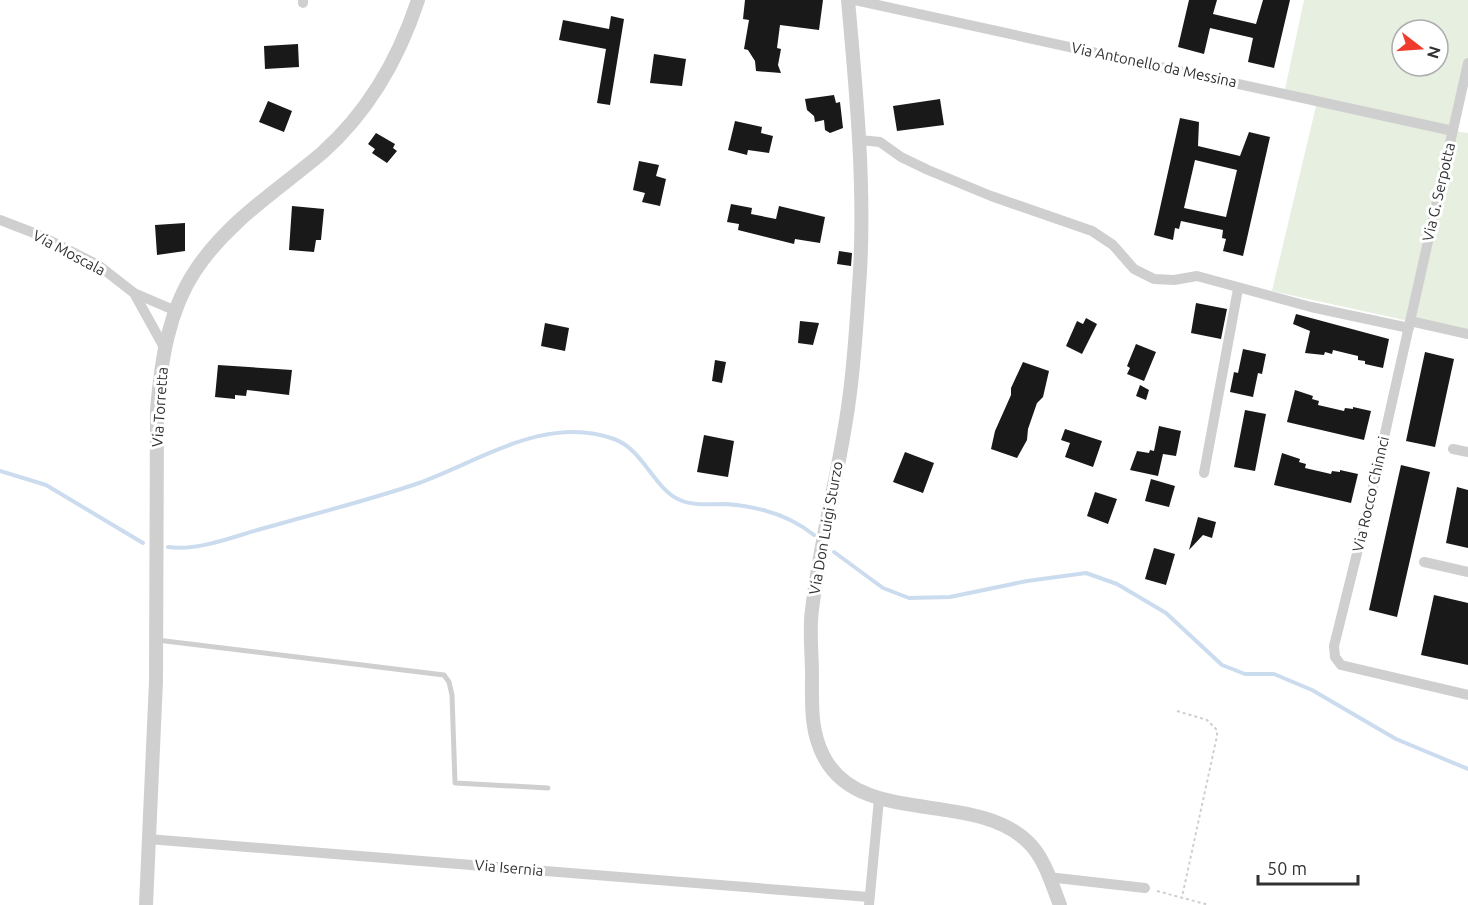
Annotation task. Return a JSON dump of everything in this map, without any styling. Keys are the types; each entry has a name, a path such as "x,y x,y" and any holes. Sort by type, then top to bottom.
{"street":[{"name":"Via Torretta","path":"146,905 156,640 157,410 165,349 176,311 194,272 236,221 335,140 366,105 399,51 418,0"},
{"name":"Via Don Luigi Sturzo","path":"848,0 860,141 861,248 849,399 812,612 812,718 824,756 833,770 848,783 879,800 950,809 1007,827 1032,846 1060,905"},
{"name":"Via Antonello da Messina","path":"855,0 1453,131"},
{"name":"Via G. Serpotta","path":"1410,325 1468,63"},
{"path":"860,141 880,142 919,166 991,196 1092,231 1113,244 1134,269 1154,279 1174,280 1197,276 1238,289 1410,325 1468,334"},
{"name":"Via Moscala","path":"0,220 39,235 98,265 134,293"},
{"path":"1204,473 1238,289"},
{"path":"134,293 176,311"},
{"path":"134,293 165,349"},
{"name":"Via Rocco Chinnci","path":"1410,325 1334,645 1335,657 1341,665 1468,695"},
{"path":"1453,448 1468,452"},
{"path":"1424,562 1468,572"},
{"path":"869,901 879,800"},
{"name":"Via Isernia","path":"148,839 869,901"},
{"path":"1048,877 1145,888"}],"lane":[{"path":"156,640 444,675 450,682 452,695 454,783 548,788"}],"path":[{"path":"1177,711 1207,720 1217,730 1182,897"},
{"path":"1145,888 1209,905"}],"green space":[{"path":"1304,0 1468,0 1468,63 1454,131 1468,133 1468,334 1272,291 1317,102 1284,94"}],"building":[{"path":"745,0 823,0 819,30 780,25 777,48 781,49 778,65 781,73 756,71 755,61 748,50 744,49 749,20 743,19"},
{"path":"1189,0 1217,0 1213,14 1256,24 1263,0 1290,0 1274,68 1248,62 1253,38 1210,28 1204,54 1178,47"},
{"path":"611,16 624,19 610,105 597,103 606,49 559,40 563,20 609,29"},
{"path":"298,44 299,67 265,69 264,46"},
{"path":"654,54 686,59 682,86 650,83"},
{"path":"834,95 836,103 840,102 843,128 830,133 825,130 824,120 815,122 814,116 807,110 805,99"},
{"path":"940,99 944,125 897,131 893,106"},
{"path":"268,101 292,111 284,132 259,122"},
{"path":"1180,118 1199,122 1198,146 1240,156 1249,132 1270,137 1243,256 1223,251 1226,239 1222,238 1223,230 1181,221 1179,229 1175,228 1173,240 1154,235","holes":["1195,160 1237,170 1226,217 1184,208"]},
{"path":"735,121 762,127 761,133 773,136 769,153 748,150 747,155 728,150"},
{"path":"376,133 395,144 393,148 397,151 387,163 372,153 375,149 368,144"},
{"path":"639,161 659,165 656,176 666,179 660,206 642,202 645,193 633,190"},
{"path":"731,204 752,208 751,214 776,219 779,206 825,217 820,243 795,239 794,244 738,230 739,224 727,222"},
{"path":"292,206 324,209 321,240 316,240 314,252 289,250"},
{"path":"185,223 185,251 157,255 155,225"},
{"path":"839,251 852,253 851,266 837,264"},
{"path":"1196,303 1227,309 1221,339 1191,333"},
{"path":"1296,314 1389,339 1383,368 1365,364 1365,361 1358,360 1358,356 1333,350 1332,354 1325,352 1324,355 1305,353 1310,331 1293,324"},
{"path":"1086,318 1097,324 1082,354 1066,346 1077,321 1083,324"},
{"path":"800,321 819,323 813,345 798,343"},
{"path":"545,323 569,328 565,351 541,346"},
{"path":"1136,344 1156,352 1144,381 1127,374 1130,368 1127,366"},
{"path":"1243,349 1266,354 1262,374 1258,373 1253,397 1230,392 1234,372 1238,373"},
{"path":"1425,352 1454,359 1435,447 1406,441"},
{"path":"715,360 726,362 722,383 712,381"},
{"path":"1023,362 1049,371 1043,397 1037,403 1028,429 1027,440 1017,458 991,449 995,431"},
{"path":"218,365 292,370 289,395 247,390 246,396 235,395 235,399 215,397"},
{"path":"1140,385 1149,390 1146,400 1136,396"},
{"path":"1295,390 1313,396 1312,399 1319,401 1318,405 1344,411 1345,408 1353,409 1353,407 1371,411 1364,440 1287,422"},
{"path":"1245,410 1266,414 1255,471 1234,467"},
{"path":"1159,426 1181,431 1176,456 1163,454 1158,476 1130,470 1137,451 1149,453 1150,450 1154,451"},
{"path":"1065,429 1102,441 1093,467 1065,457 1070,443 1061,440"},
{"path":"704,435 734,441 728,477 697,472"},
{"path":"905,452 934,463 923,493 893,482"},
{"path":"1282,453 1300,459 1299,462 1306,464 1305,468 1331,474 1332,471 1340,472 1340,470 1358,474 1351,503 1274,485"},
{"path":"1401,465 1430,472 1397,617 1369,610"},
{"path":"1151,479 1175,486 1169,507 1145,501"},
{"path":"1457,487 1468,490 1468,548 1446,543"},
{"path":"1095,492 1117,499 1108,524 1087,516"},
{"path":"1198,517 1216,522 1212,538 1203,535 1189,550"},
{"path":"1154,548 1175,554 1166,585 1145,579"},
{"path":"1434,595 1468,603 1468,665 1421,655"}],"waterway":[{"path":"168,547 192,547 215,542 360,502 419,483 514,443 563,432 589,433 624,444 633,451 663,487 680,500 696,504 725,504 761,509 794,522 814,535"},
{"path":"0,471 46,485 143,543"},
{"path":"834,552 883,588 909,598 950,597 1027,581 1086,573 1117,584 1166,613 1222,665 1245,674 1274,674 1312,690 1396,739 1468,769"}]}
